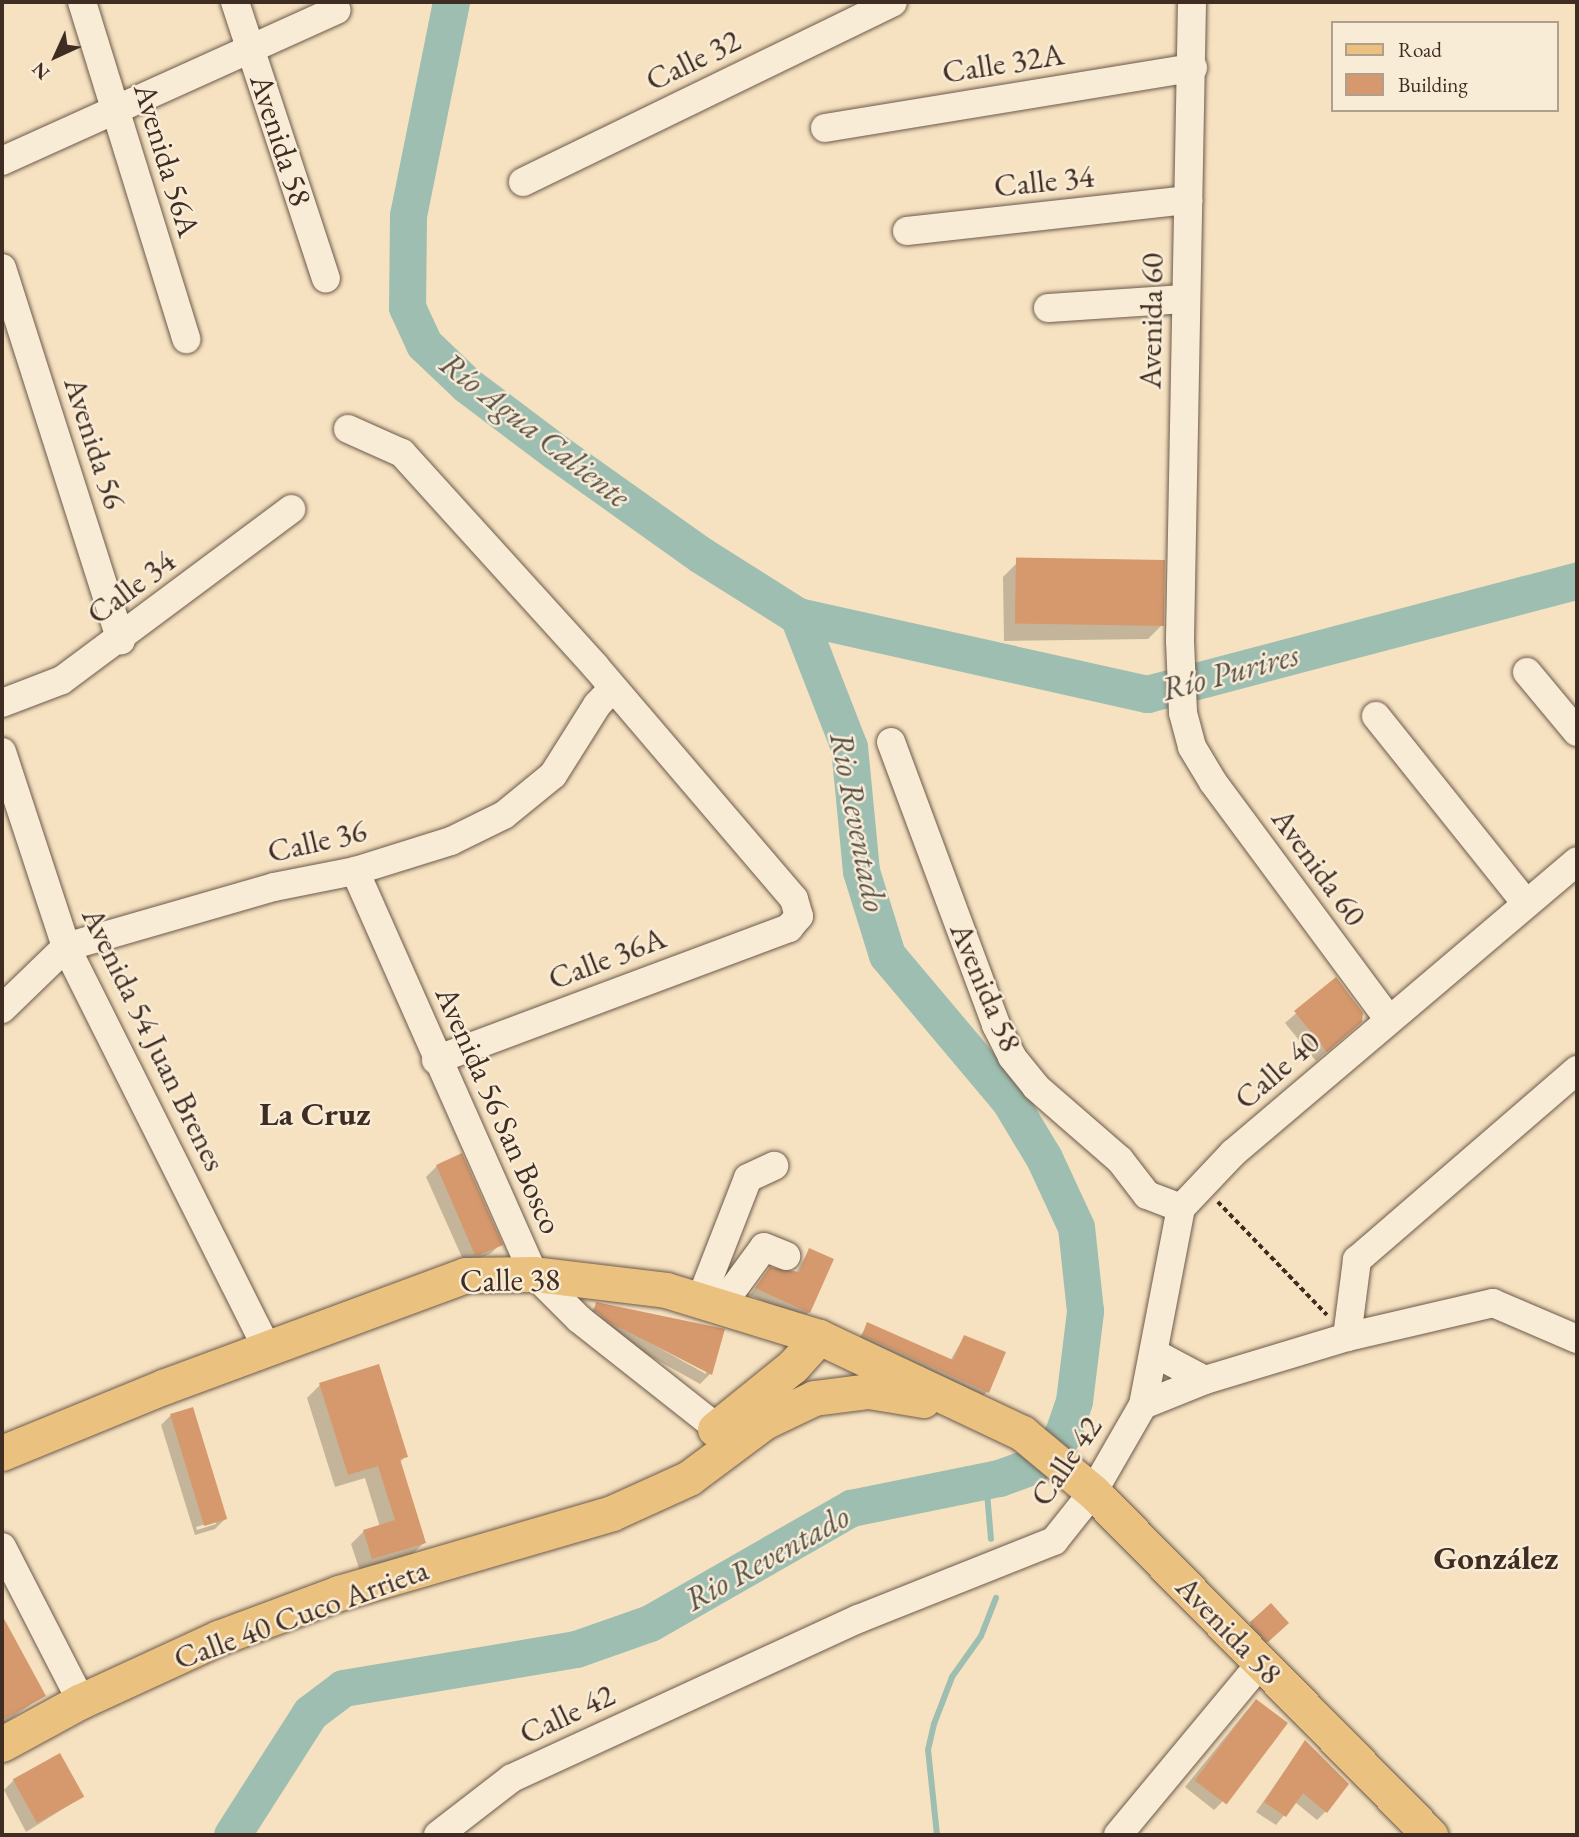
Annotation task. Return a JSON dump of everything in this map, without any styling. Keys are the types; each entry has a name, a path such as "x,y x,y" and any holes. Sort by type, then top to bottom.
{"main road":[{"name":"Calle 38","path":"2,1453 266,1347 465,1275 534,1273 666,1290 819,1337 1026,1435"},
{"path":"612,1513 793,1366 819,1337"},
{"path":"612,1513 689,1478 764,1422 814,1398 835,1393 902,1395 1026,1435"},
{"name":"Avenida 58","path":"1026,1435 1085,1484 1430,1835"},
{"name":"Calle 40 Cuco Arrieta","path":"2,1744 81,1701 218,1638 339,1593 612,1513"}],"street":[{"name":"Avenida 56A","path":"82,2 186,339"},
{"name":"Avenida 58","path":"236,2 326,278"},
{"name":"Calle 32","path":"523,182 893,2"},
{"name":"Avenida 60","path":"1192,2 1193,68 1185,299 1180,641 1183,713 1192,747 1213,782 1389,1020"},
{"path":"2,161 337,10"},
{"name":"Calle 32A","path":"825,128 1193,68"},
{"name":"Calle 34","path":"907,231 1188,200"},
{"name":"Avenida 56","path":"2,268 121,640"},
{"path":"1048,308 1185,299"},
{"path":"348,429 402,453 613,688"},
{"name":"Calle 34","path":"2,703 62,680 121,640 291,509"},
{"path":"1527,672 1577,732"},
{"name":"Calle 36","path":"2,1009 66,947 274,887 355,871 451,841 504,815 553,775 597,705 613,688"},
{"name":"Calle 36A","path":"436,1060 789,928 799,916 794,899 613,688"},
{"path":"1376,716 1525,902"},
{"name":"Avenida 58","path":"891,743 996,1025 1012,1057 1036,1087 1120,1160 1147,1195 1181,1208"},
{"name":"Avenida 54 Juan Brenes","path":"2,752 66,947 266,1347"},
{"name":"Calle 40","path":"1181,1208 1233,1153 1525,902 1577,861"},
{"name":"Avenida 56 San Bosco","path":"355,871 436,1060 534,1273 579,1320 717,1427"},
{"path":"1348,1337 1357,1260 1576,1075"},
{"path":"710,1304 748,1178 774,1166"},
{"path":"1143,1405 1157,1354 1181,1208"},
{"path":"710,1304 764,1247 786,1256"},
{"name":"Calle 42","path":"439,1835 524,1772 858,1619 1054,1541 1085,1484 1143,1405 1205,1380 1348,1337 1493,1303 1577,1339"},
{"path":"1157,1354 1205,1380"},
{"path":"2,1547 81,1701"},
{"path":"1118,1835 1261,1663"}],"path":[{"path":"1203,1186 1348,1337"}],"building":[{"path":"1016,557 1165,560 1164,626 1015,623"},
{"path":"1336,977 1363,1013 1362,1022 1327,1052 1294,1011"},
{"path":"462,1153 503,1245 479,1255 475,1255 436,1165"},
{"path":"809,1248 834,1259 810,1313 755,1288 770,1267 799,1272"},
{"path":"596,1302 725,1329 712,1375 609,1322 594,1310"},
{"path":"867,1322 953,1360 964,1335 1006,1352 989,1393 862,1335"},
{"path":"379,1364 408,1457 400,1459 426,1543 372,1559 363,1530 395,1520 378,1466 348,1475 319,1383"},
{"path":"193,1407 227,1519 204,1526 170,1414"},
{"path":"1271,1603 1289,1623 1268,1642 1249,1622"},
{"path":"2,1615 46,1696 2,1720"},
{"path":"1256,1699 1288,1723 1227,1805 1195,1780"},
{"path":"1305,1740 1349,1784 1327,1813 1303,1793 1286,1817 1264,1802"},
{"path":"60,1753 84,1797 37,1823 13,1779"}],"waterway":[{"name":"Río Agua Caliente","path":"451,2 408,215 407,307 424,344 467,385 556,452 701,555 798,616 1147,694 1577,580"},
{"name":"Rio Reventado","path":"232,1835 310,1713 343,1688 576,1649 650,1623 851,1508 999,1478 1032,1466 1062,1436 1074,1401 1085,1311 1076,1227 1044,1158 1009,1100 887,955 861,871 849,747 798,616"},
{"path":"986,1481 991,1539"},
{"path":"937,1835 928,1750 934,1724 952,1677 981,1636 996,1598"}],"district":[{"name":"La Cruz","path":"315,1114"},
{"name":"González","path":"1496,1558"}],"water label":[{"name":"Río Purires","path":"1230,672"}]}
